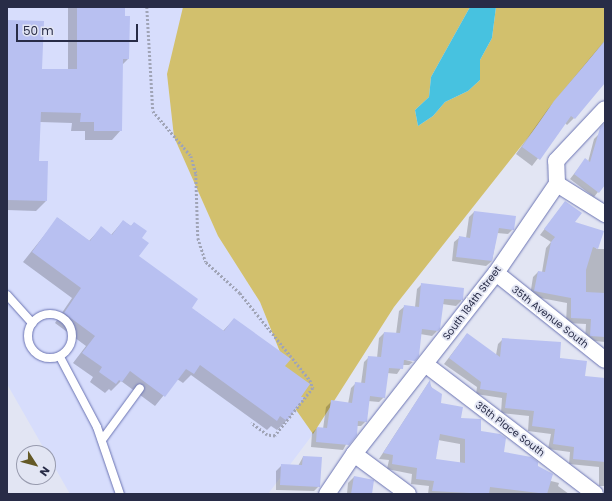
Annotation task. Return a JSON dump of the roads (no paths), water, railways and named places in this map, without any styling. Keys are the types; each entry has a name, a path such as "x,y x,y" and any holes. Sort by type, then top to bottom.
{"street":[{"path":"605,109 556,161 557,184 605,214"},
{"name":"South 184th Street","path":"327,494 354,454 496,273 557,184"},
{"name":"35th Avenue South","path":"496,273 605,360"},
{"name":"35th Place South","path":"425,364 595,494"},
{"path":"354,454 408,494"}],"lane":[{"path":"7,295 32,323"},
{"path":"48,314 58,314 67,321 73,333 72,342 60,357 42,357 32,349 28,341 32,323 48,314"},
{"path":"60,357 102,440 120,494"},
{"path":"102,440 140,388"}],"water":[{"path":"470,7 496,7 492,38 480,60 480,80 468,91 445,102 433,116 418,126 415,110 429,97 431,77"}]}
